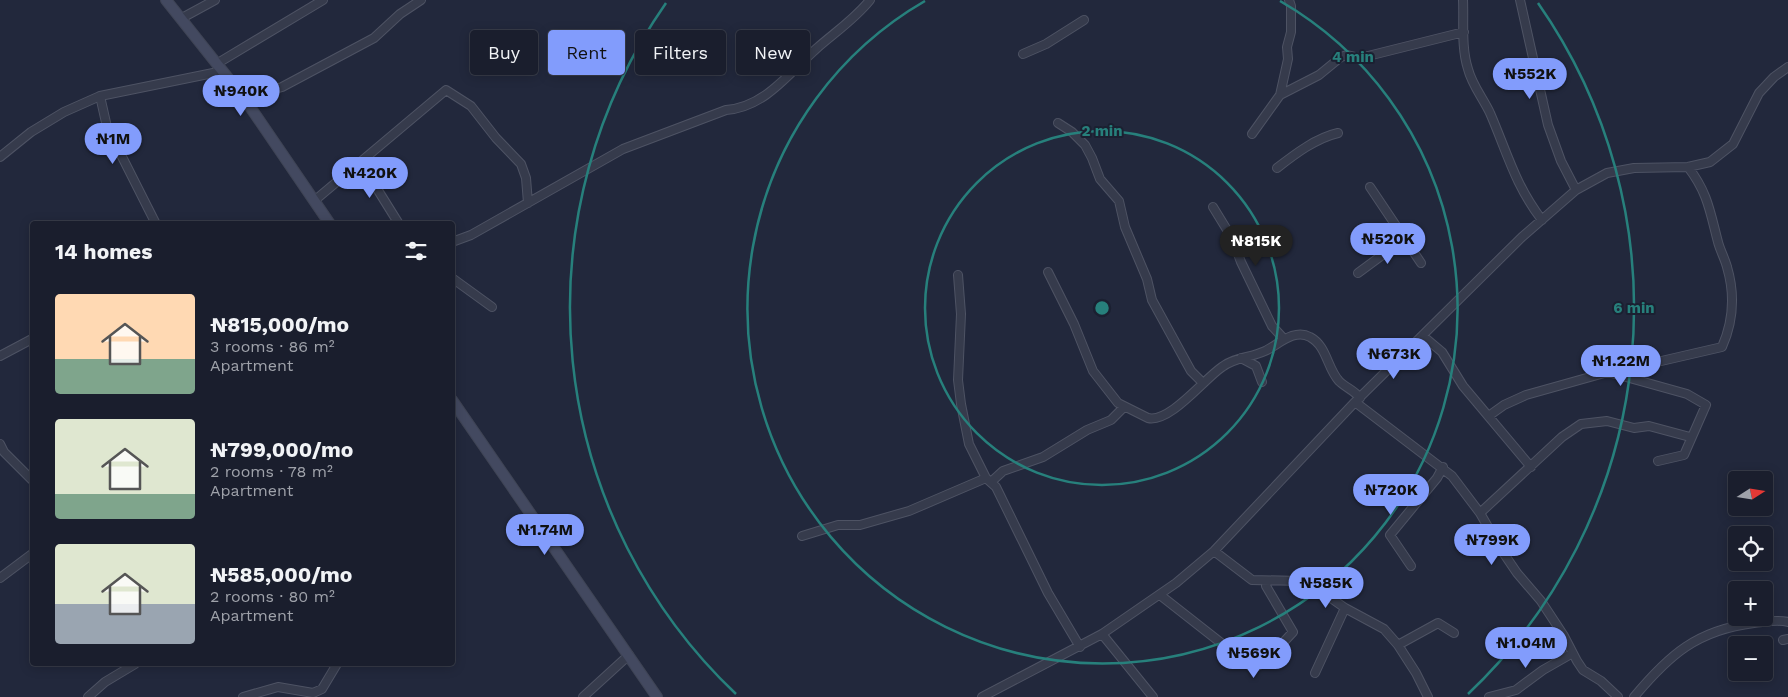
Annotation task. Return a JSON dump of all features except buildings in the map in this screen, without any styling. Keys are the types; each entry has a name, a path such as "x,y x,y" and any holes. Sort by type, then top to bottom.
{"main road":[{"path":"166,0 244,98 328,221"},
{"path":"455,404 658,697"}],"street":[{"path":"182,18 215,0"},
{"path":"0,157 31,132 64,112 100,96 220,67 323,0"},
{"path":"244,98 282,87 374,38 400,14 421,0"},
{"path":"455,241 528,203 623,149 726,110 740,109 754,103 775,89 870,0"},
{"path":"1252,134 1280,95 1288,59 1287,47 1291,32 1291,6 1289,0"},
{"path":"1462,0 1468,69 1491,116 1515,176 1529,202 1542,220"},
{"path":"1520,0 1548,125 1561,161 1576,190"},
{"path":"1023,54 1046,44 1084,20"},
{"path":"1280,95 1319,75 1341,57 1360,58 1464,32"},
{"path":"982,697 1102,634 1160,594 1214,551 1357,400 1522,237 1576,190 1608,173 1634,168 1688,167 1710,162 1733,144 1759,93 1774,77 1788,67"},
{"path":"314,201 361,163 443,90 449,90 471,106 496,138 521,164 526,178 528,203"},
{"path":"100,96 107,127 154,221"},
{"path":"1058,123 1072,132 1085,145 1100,179 1119,201 1126,227 1147,279 1152,300 1191,371 1203,383"},
{"path":"1278,168 1308,146 1328,135 1338,133"},
{"path":"361,163 397,221"},
{"path":"1657,362 1722,347 1731,327 1732,302 1728,269 1718,242 1708,198 1688,167"},
{"path":"1370,187 1421,263"},
{"path":"1213,207 1232,238 1241,262 1272,326 1284,339"},
{"path":"1358,273 1404,239"},
{"path":"1048,272 1074,324 1093,371 1118,403 1148,418 1158,418 1185,400 1220,368 1232,360 1264,351 1284,339 1305,334 1315,340 1340,382 1357,400 1443,467 1479,513 1500,548 1541,602 1564,636 1571,654 1583,670 1601,680 1618,697"},
{"path":"958,275 961,314 958,380 969,444 988,480 996,486 1048,593 1080,647"},
{"path":"455,280 492,307"},
{"path":"1423,336 1442,352 1464,386 1531,466"},
{"path":"0,356 30,340"},
{"path":"1256,366 1264,351"},
{"path":"1241,358 1256,366 1262,382"},
{"path":"1490,415 1504,405 1526,395 1608,372 1687,394 1706,405 1684,454 1658,461"},
{"path":"802,536 838,525 860,525 909,511 988,480 1003,471 1043,457 1087,430 1111,420 1124,406"},
{"path":"1479,513 1562,437 1581,424 1591,421 1607,421 1634,428 1649,426 1690,437"},
{"path":"1,450 30,478"},
{"path":"1411,566 1390,539 1390,535 1437,478 1443,467"},
{"path":"1479,513 1500,558 1534,599"},
{"path":"1214,551 1252,580 1267,582 1301,581 1311,584 1345,608 1384,629 1398,645 1416,673 1428,697"},
{"path":"0,578 30,556"},
{"path":"1160,594 1253,668 1265,662 1293,632 1266,586 1267,582"},
{"path":"1316,673 1345,608"},
{"path":"1634,697 1654,673 1687,644 1700,637 1721,629 1744,624 1780,620 1788,622"},
{"path":"1398,645 1438,623 1454,633"},
{"path":"1102,634 1153,697"},
{"path":"1489,697 1516,690 1542,670 1571,654"},
{"path":"583,697 629,655"},
{"path":"88,697 105,682 132,666"},
{"path":"243,697 270,687 285,687 294,691 313,693 322,688 336,666"}]}
